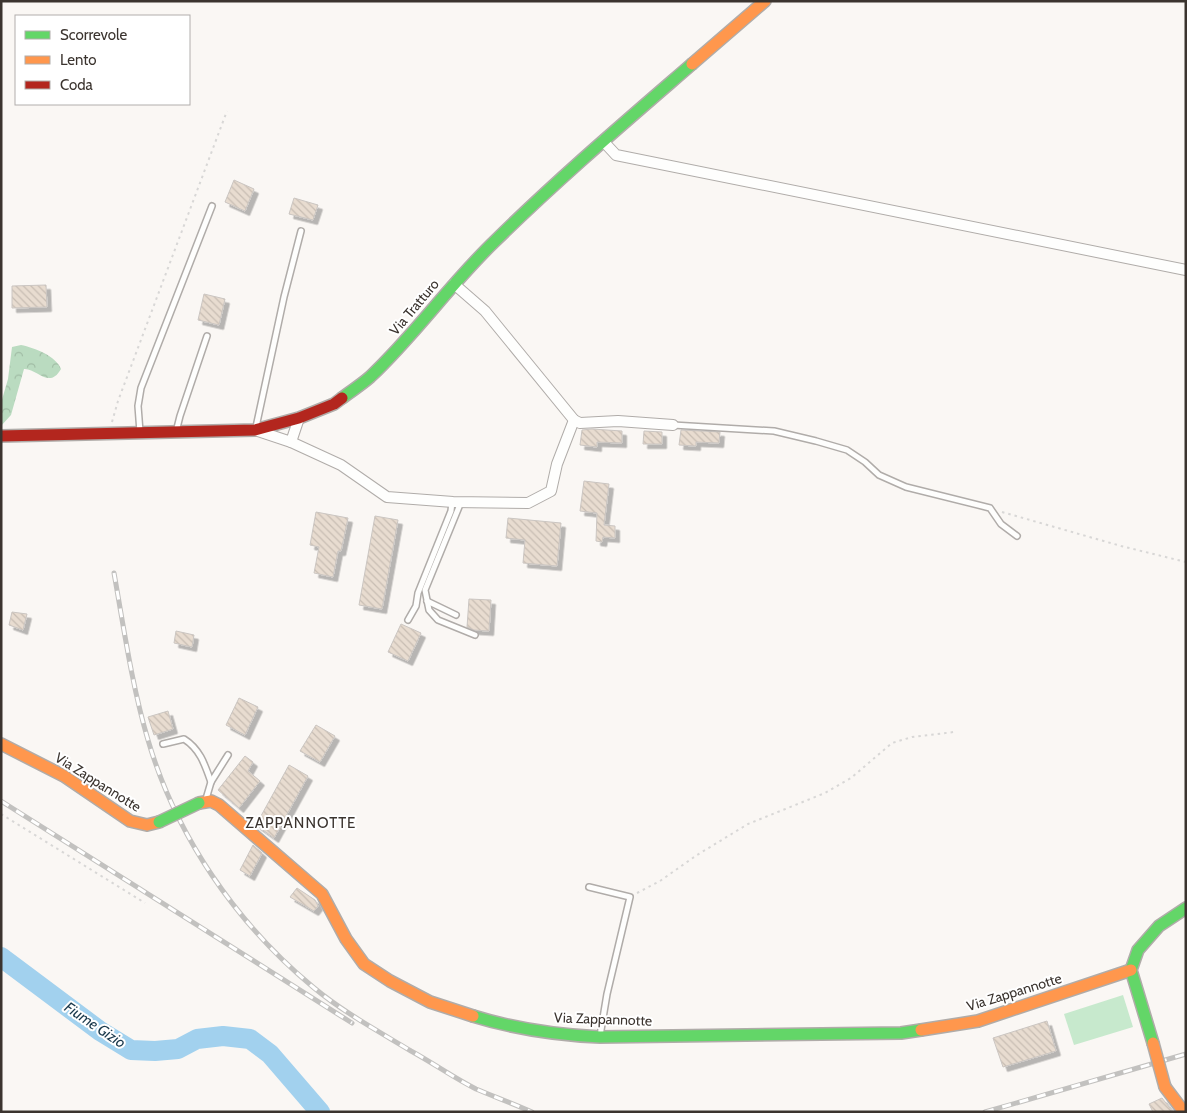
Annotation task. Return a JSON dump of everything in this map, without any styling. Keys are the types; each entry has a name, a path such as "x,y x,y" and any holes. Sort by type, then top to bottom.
{"street":[{"name":"Via Tratturo","path":"1,436 255,430 300,418 334,404 368,379 401,346 494,241 602,141 765,1"},
{"path":"602,141 616,155 1186,270"},
{"path":"454,284 485,311 574,420 580,423 618,421 672,425"},
{"path":"291,442 300,418"},
{"path":"255,430 291,442 341,465 387,497 457,502 528,503 552,492 557,464 574,420"},
{"name":"Via Zappannotte","path":"1,744 64,776 130,821 147,825 159,822 202,802 215,802 222,806 322,894 346,939 364,964 390,981 430,1002 500,1024 560,1035 600,1037 901,1032 978,1021 1131,970"},
{"path":"1184,1112 1165,1086 1131,970 1138,950 1159,926 1186,908"}],"lane":[{"path":"140,433 138,406 142,388 212,206"},
{"path":"255,430 282,306 301,232"},
{"path":"176,432 207,336"},
{"path":"672,425 774,431 847,450 879,474 906,487 990,508 1001,524 1017,536"},
{"path":"457,502 425,590 429,610 438,620 475,635"},
{"path":"408,620 416,606 418,593 451,511 457,502"},
{"path":"427,600 456,615"},
{"path":"163,744 184,739 192,745 203,760 211,782"},
{"path":"202,802 211,782 228,755"},
{"path":"589,887 630,897 607,994 600,1037"}],"path":[{"path":"108,434 118,401 227,111"},
{"path":"990,508 1043,525 1186,562"},
{"path":"630,897 660,881 697,855 748,824 826,793 851,778 892,743 912,736 954,732"},
{"path":"1,814 145,903"}],"green space":[{"path":"21,345 50,356 61,369 52,378 47,378 24,369 11,415 1,426 1,403 8,379 12,347"},
{"path":"1123,995 1133,1027 1074,1045 1064,1014"}],"building":[{"path":"234,180 254,189 245,211 225,202"},
{"path":"294,198 318,205 313,220 289,214"},
{"path":"46,285 47,307 12,308 12,286"},
{"path":"204,294 225,299 219,325 198,320"},
{"path":"582,430 622,431 622,443 597,442 597,447 580,445"},
{"path":"681,430 720,432 719,443 696,442 696,446 679,445"},
{"path":"644,431 662,432 662,444 643,444"},
{"path":"584,481 609,484 604,525 615,526 615,538 603,537 602,542 596,541 597,513 580,511"},
{"path":"316,512 348,518 341,551 338,551 333,577 314,573 319,547 310,545"},
{"path":"375,516 398,520 382,609 359,605"},
{"path":"508,518 561,523 557,566 523,563 525,540 506,538"},
{"path":"469,599 491,600 489,631 474,630 467,627"},
{"path":"12,612 27,614 23,630 9,625"},
{"path":"401,624 421,633 408,661 388,652"},
{"path":"176,631 194,635 192,647 174,643"},
{"path":"239,698 258,707 245,735 226,725"},
{"path":"168,711 173,729 154,735 148,717"},
{"path":"316,725 335,736 320,762 300,751"},
{"path":"245,756 253,762 248,771 260,781 239,808 218,790"},
{"path":"289,765 308,776 274,838 256,825"},
{"path":"253,845 262,853 250,876 240,870"},
{"path":"297,888 315,900 318,906 314,911 290,897"},
{"path":"1047,1021 1056,1051 1003,1067 993,1038"},
{"path":"1162,1098 1173,1112 1153,1112 1149,1104"}],"waterway":[{"name":"Fiume Gizio","path":"1,957 100,1031 131,1050 155,1051 178,1049 197,1039 223,1036 250,1039 270,1054 320,1112"}],"railway":[{"path":"114,573 137,699 160,776 192,843 212,876 234,906 285,962 336,1005 468,1085 532,1112"},
{"path":"1,801 352,1023"},
{"path":"985,1112 1186,1054"}],"traffic: fast":[{"path":"342,398 367,380 386,361 479,257 543,195 692,64"},
{"path":"159,822 199,803"},
{"path":"1153,1043 1131,970 1138,950 1159,926 1186,908"},
{"path":"473,1016 536,1031 600,1037 901,1033 921,1030"}],"traffic: slow":[{"path":"692,64 765,1"},
{"path":"1,744 64,776 130,821 147,825 159,822"},
{"path":"199,803 211,801 219,805 322,894 346,939 364,964 390,981 430,1002 473,1016"},
{"path":"921,1030 978,1021 1131,970"},
{"path":"1153,1043 1165,1087"},
{"path":"1165,1087 1184,1112"}],"traffic: jam":[{"path":"1,436 255,430 299,418 334,404 342,398"}],"district":[{"name":"ZAPPANNOTTE","path":"301,823"}]}
